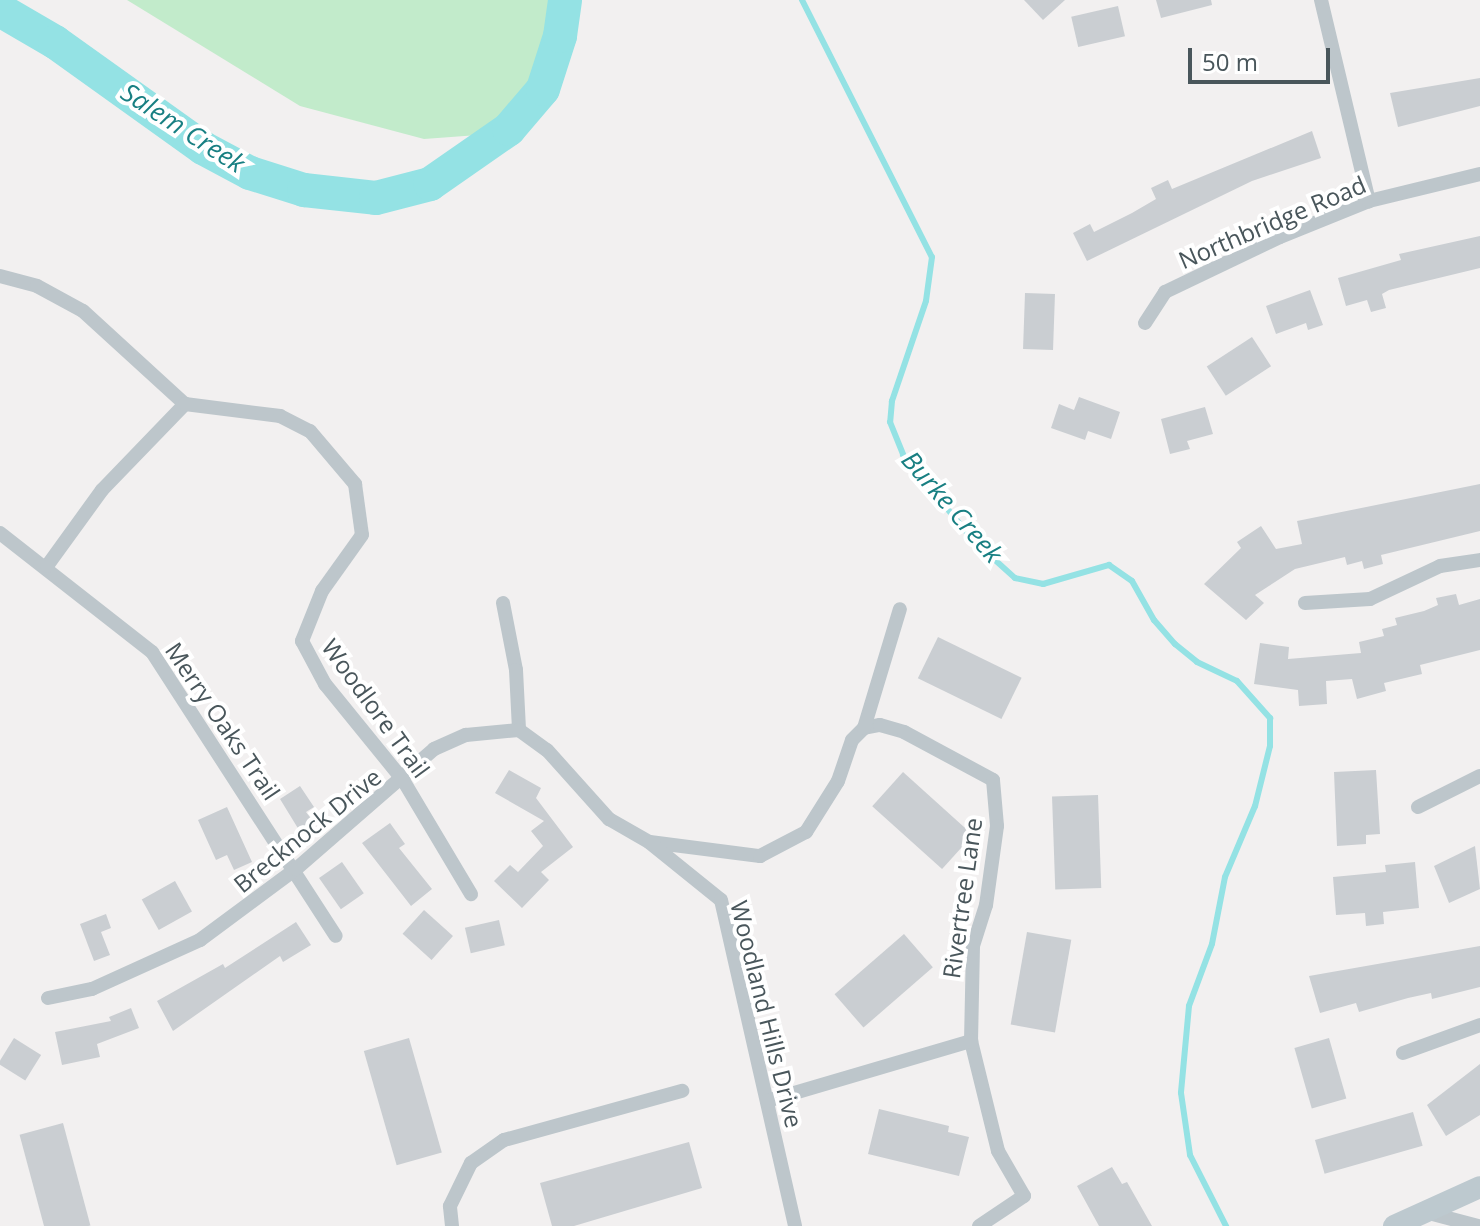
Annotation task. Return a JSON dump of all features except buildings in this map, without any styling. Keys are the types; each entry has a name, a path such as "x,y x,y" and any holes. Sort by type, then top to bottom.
{"street":[{"path":"1321,0 1369,201"},
{"name":"Northbridge Road","path":"1145,323 1165,292 1369,201 1480,174"},
{"path":"0,276 37,286 83,311 185,404 102,490 47,566"},
{"name":"Woodlore Trail","path":"185,404 237,408 296,422 347,469 361,510 362,535 322,591 302,641 325,684 403,780 471,894"},
{"name":"Merry Oaks Trail","path":"0,533 47,566 152,652 296,869 336,936"},
{"path":"1305,603 1370,599 1440,566 1480,560"},
{"path":"503,603 516,670 519,730 547,750 609,819 649,842 726,855 760,856 785,847 817,819 838,781 852,740 864,728 900,609"},
{"name":"Rivertree Lane","path":"864,728 880,725 904,732 993,780 997,826 986,905 973,946 971,1041 998,1151 1024,1196 979,1226"},
{"name":"Brecknock Drive","path":"48,998 92,989 200,940 296,869 403,780 434,749 466,735 519,730"},
{"path":"1418,807 1480,776"},
{"name":"Woodland Hills Drive","path":"649,842 721,900 795,1226"},
{"path":"1403,1053 1480,1025"},
{"path":"767,1101 971,1041"},
{"path":"452,1226 450,1206 471,1163 504,1140 682,1091"},
{"path":"1394,1226 1480,1187"},
{"path":"1424,1211 1478,1226"}],"green space":[{"path":"127,0 549,0 549,36 527,93 478,135 424,139 300,106"}],"waterway":[{"name":"Salem Creek","path":"0,10 55,42 203,148 250,173 304,190 376,198 430,184 509,129 543,89 560,36 565,0"},
{"name":"Burke Creek","path":"802,0 932,257 926,301 892,401 890,422 903,455 974,541 1015,578 1043,584 1109,565 1132,581 1154,620 1175,644 1197,662 1237,681 1270,718 1270,746 1255,806 1225,877 1212,944 1189,1006 1181,1093 1190,1155 1226,1226"}]}
